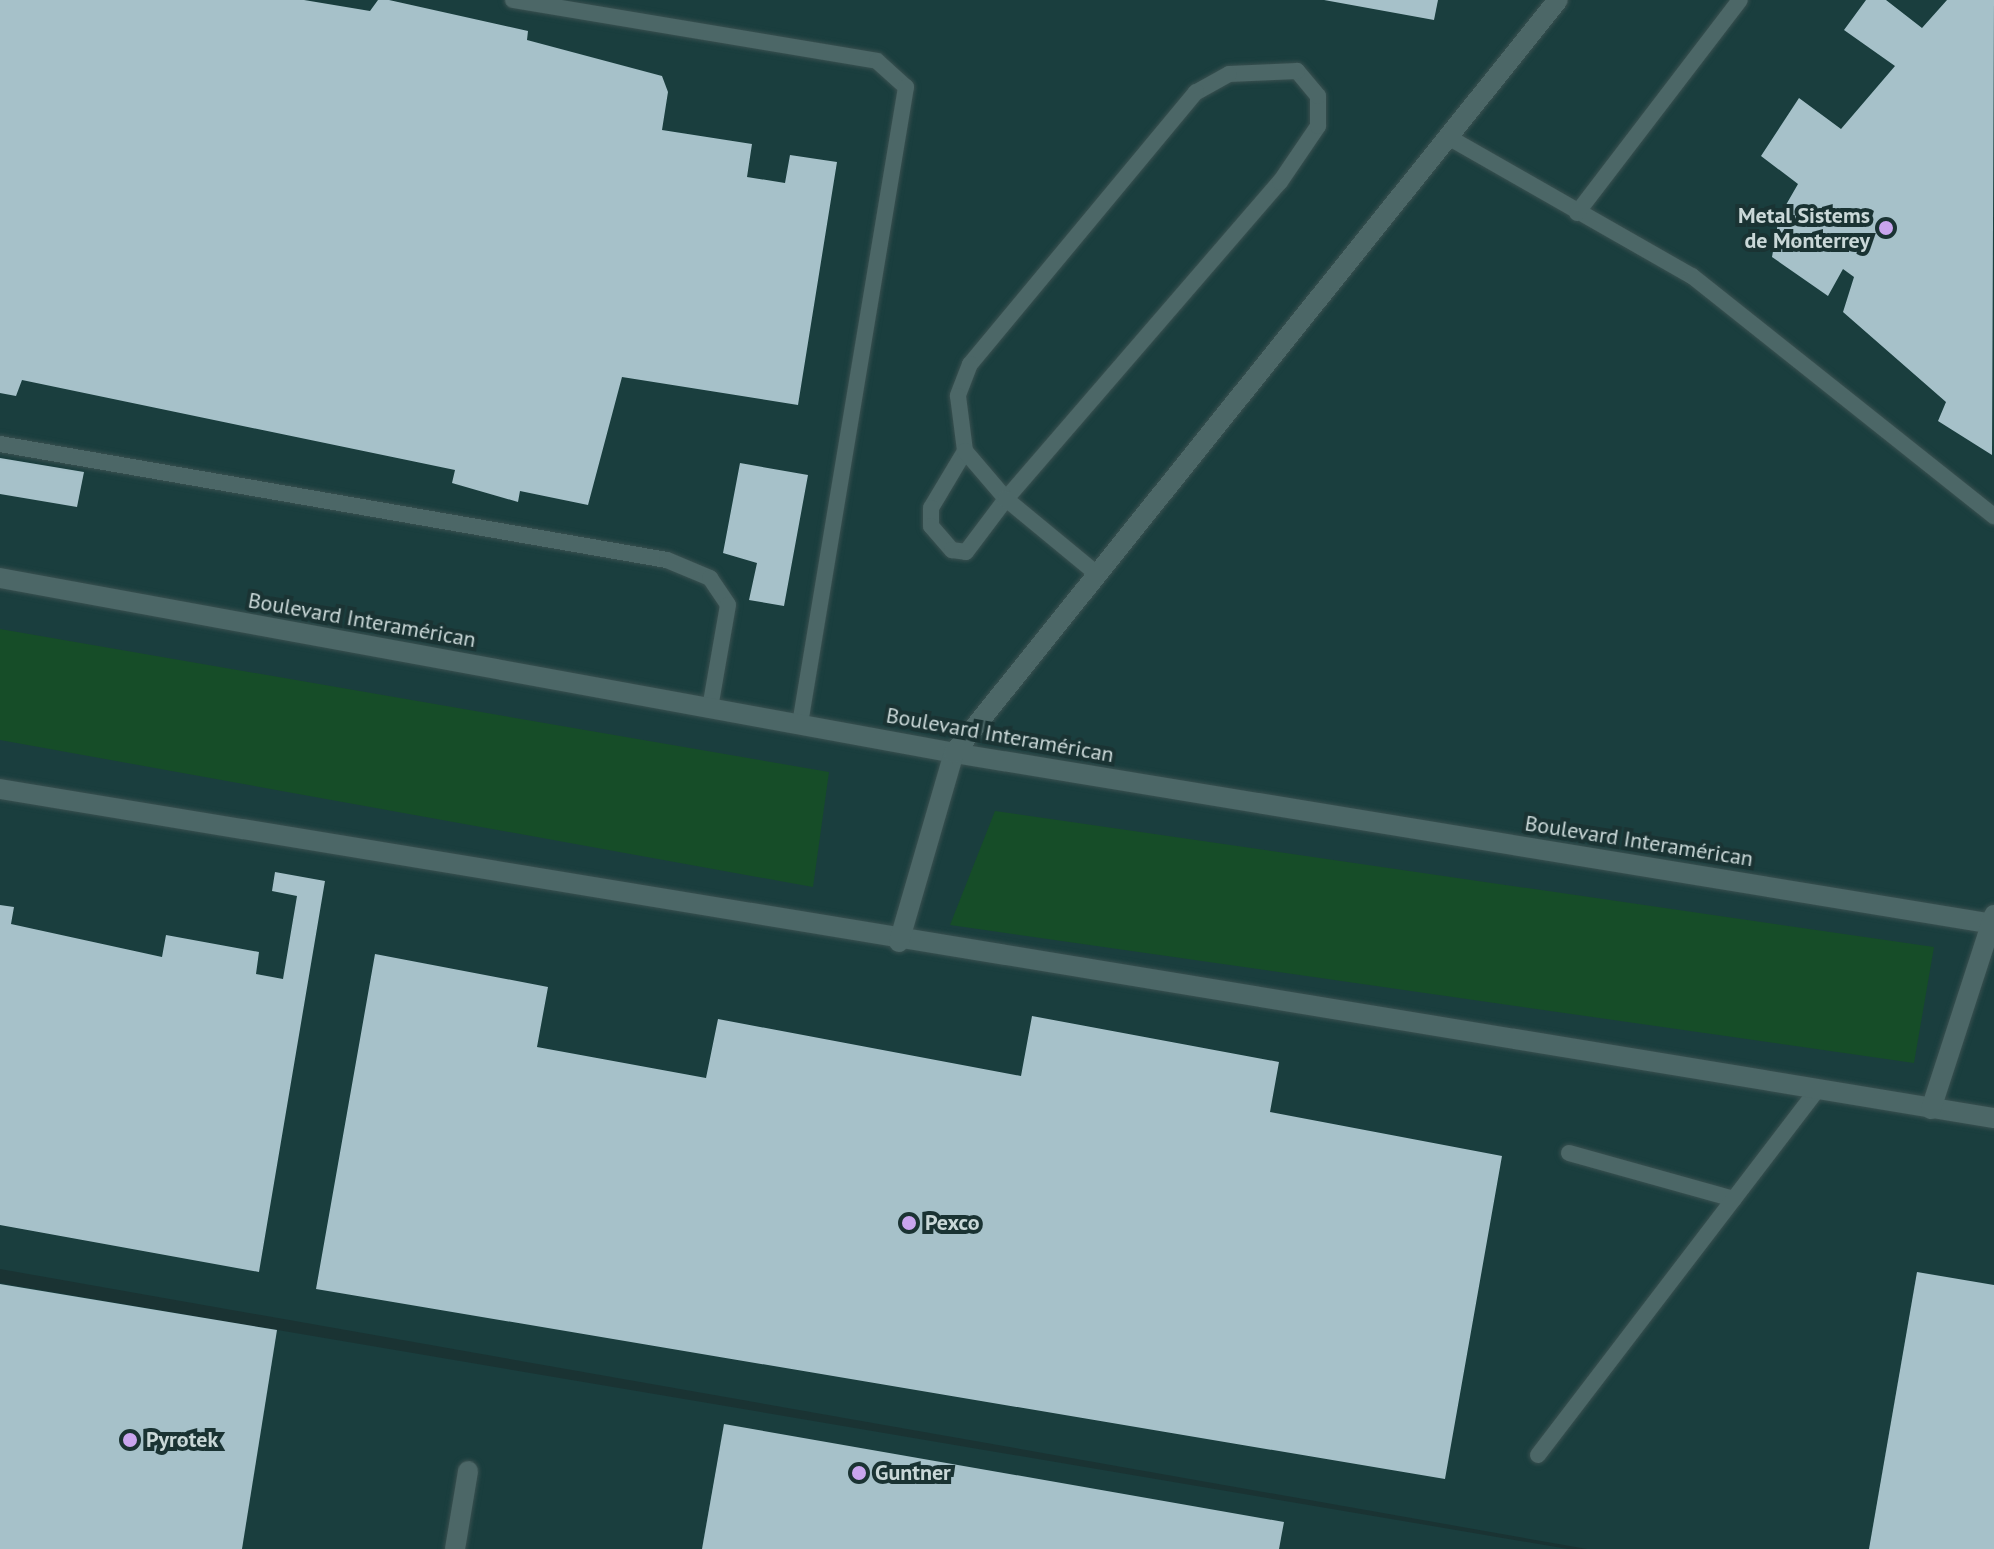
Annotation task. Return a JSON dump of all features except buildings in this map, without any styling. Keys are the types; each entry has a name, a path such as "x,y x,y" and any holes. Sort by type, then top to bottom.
{"street":[{"path":"899,942 954,753 1558,0"},
{"name":"Boulevard Interamérican","path":"0,578 954,753 1992,921"},
{"path":"0,789 899,942 1994,1118"},
{"path":"1931,1109 1992,921"},
{"path":"455,1549 468,1471"}],"lane":[{"path":"513,0 877,61 906,87 800,724"},
{"path":"1577,213 1740,0"},
{"path":"965,451 931,508 931,526 952,550 966,552 1006,499 1280,182 1318,126 1318,96 1297,71 1229,74 1196,92 970,364 958,396 965,451 1006,499 1097,574"},
{"path":"1448,137 1692,276 1994,516"},
{"path":"0,444 667,560 710,578 728,605 710,708"},
{"path":"1538,1455 1817,1090"},
{"path":"1569,1153 1734,1199"}],"shaded area":[{"path":"0,0 1994,0 1994,1549 1587,1549 0,1269"},
{"path":"0,1283 1568,1549 0,1549"}],"green space":[{"path":"0,629 829,772 813,887 0,740"},
{"path":"995,811 1934,947 1914,1063 950,925"}],"place":[{"name":"Metal Sistems de Monterrey","path":"1886,228"},
{"name":"Pexco","path":"909,1223"},
{"name":"Pyrotek","path":"130,1440"},
{"name":"Guntner","path":"859,1473"}]}
